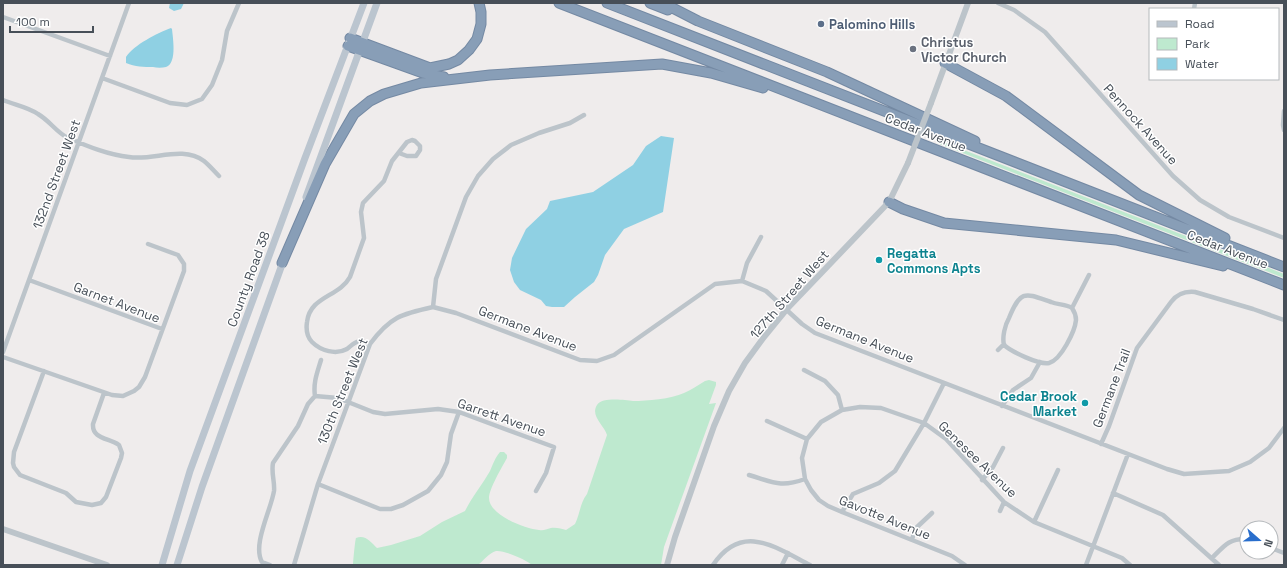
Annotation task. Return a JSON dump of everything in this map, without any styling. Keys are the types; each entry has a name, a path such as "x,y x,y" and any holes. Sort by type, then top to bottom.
{"highway":[{"path":"361,47 430,68 449,64 458,60 469,50 477,39 481,24 479,3"},
{"name":"Cedar Avenue","path":"559,3 1284,285"},
{"name":"Cedar Avenue","path":"607,3 1284,267"},
{"path":"650,3 827,72 961,134 1010,160"},
{"path":"663,3 698,21"},
{"path":"349,42 423,73 455,79"},
{"path":"945,63 1006,96 1139,195 1273,262"},
{"path":"282,263 325,164 354,114 370,101 384,94 421,83 490,75 662,64 711,73 824,106"},
{"path":"888,202 902,209 944,223 1116,240 1257,275"}],"main road":[{"name":"County Road 38","path":"162,565 190,471 364,3"},
{"name":"County Road 38","path":"177,565 202,487 377,3"}],"street":[{"name":"132nd Street West","path":"3,352 129,3"},
{"path":"102,78 170,103 187,105 202,99 212,85 222,60 227,31 239,3"},
{"name":"127th Street West","path":"667,565 675,537 714,426 729,391 745,363 786,310 888,202 908,163 968,3"},
{"name":"Pennock Avenue","path":"998,3 1014,10 1045,32 1173,176 1200,200 1229,216 1284,238"},
{"path":"3,16 110,56"},
{"path":"3,100 38,113 51,123 61,135 110,154 130,158 147,158 179,153 189,154 203,160 219,176"},
{"path":"1284,111 1282,125 1284,130"},
{"path":"433,308 436,279 466,197 478,176 493,159 511,145 539,133 570,123 584,115"},
{"path":"370,344 360,340 344,350 332,352 323,350 314,344 310,339 307,332 307,317 314,305 348,282 364,238 361,212 363,204 384,181 392,161 407,142 415,141 420,146 420,150 416,156 407,156 399,153"},
{"path":"742,281 747,263 761,237"},
{"path":"148,244 178,255 184,264 184,271 162,329"},
{"path":"1004,344 1009,349 1040,362 1048,363 1054,361 1061,353 1073,330 1076,320 1072,308 1089,275"},
{"name":"Garnet Avenue","path":"3,357 104,393 123,396 139,387 145,377 162,329 29,280"},
{"name":"Germane Avenue","path":"433,308 456,313 580,360 597,361 614,354 715,284 742,281 766,291 802,324 815,332 1002,406 1167,469 1184,474 1230,471 1250,462 1269,448 1284,428"},
{"name":"Germane Trail","path":"1101,444 1138,348 1176,297 1187,292 1195,292 1284,320"},
{"path":"998,350 1004,344 1007,321 1019,298 1030,295 1072,308"},
{"name":"130th Street West","path":"294,565 318,484 370,344 390,321 408,312 433,308"},
{"path":"270,565 262,562 259,551 260,540 272,502 274,489 272,470 273,463 298,426 308,404 315,396 315,379 321,360"},
{"path":"1002,406 1014,390 1031,378 1040,362"},
{"path":"804,370 825,381 838,395 842,410"},
{"path":"44,371 14,452 14,467 20,475 24,477 63,492 76,502 92,505 101,503 106,497 122,453 119,445 99,436 94,431 93,424 104,393"},
{"path":"842,512 853,494 879,483 894,471 924,423 944,383"},
{"name":"Garrett Avenue","path":"315,396 338,398 373,412 385,414 438,409 459,412 554,447 546,473 536,492"},
{"name":"Genesee Avenue","path":"807,439 821,422 842,410 860,406 881,408 924,423 946,439 982,480 1004,502 1034,522 1122,558 1130,565"},
{"path":"318,484 380,509 391,509 404,506 428,491 441,475 447,462 451,434 459,412"},
{"path":"749,475 782,484 792,484 805,479 802,458 807,439 767,421"},
{"path":"982,480 993,467 1003,448"},
{"path":"1086,565 1128,454"},
{"path":"1034,522 1058,470"},
{"name":"Gavotte Avenue","path":"805,479 819,500 828,506 952,556 965,565"},
{"path":"1113,493 1162,515 1219,565"},
{"path":"1000,511 1004,502"},
{"path":"912,539 916,528 932,513"},
{"path":"3,528 107,565"},
{"path":"713,565 720,554 735,544 751,540 768,543 810,565"},
{"path":"1212,558 1225,544 1232,540 1239,540"},
{"path":"782,565 788,554"}],"green space":[{"path":"938,140 1284,274 1284,278 937,143"},
{"path":"709,380 716,382 716,385 709,404 716,403 664,547 661,565 532,565 515,556 496,551 478,565 353,565 356,538 365,538 377,548 391,545 420,536 442,522 465,511 500,452 504,452 507,455 507,458 491,489 489,498 495,510 509,520 525,527 541,530 559,528 566,530 575,524 577,520 607,435 596,417 595,409 597,405 600,402 608,400 645,401 673,397"}],"water":[{"path":"170,3 184,3 181,9 174,11 169,8"},
{"path":"171,28 174,50 172,61 169,65 158,68 136,66 126,63 126,57 134,48 153,36"},
{"path":"661,136 674,138 663,212 624,229 605,255 594,282 564,307 546,306 541,300 520,290 514,282 510,270 512,258 526,229 547,209 550,201 593,192 633,165 646,146"}],"place":[{"name":"Palomino Hills","path":"821,24"},
{"name":"Christus Victor Church","path":"913,49"},
{"name":"Regatta Commons Apts","path":"879,260"},
{"name":"Cedar Brook Market","path":"1085,403"}]}
